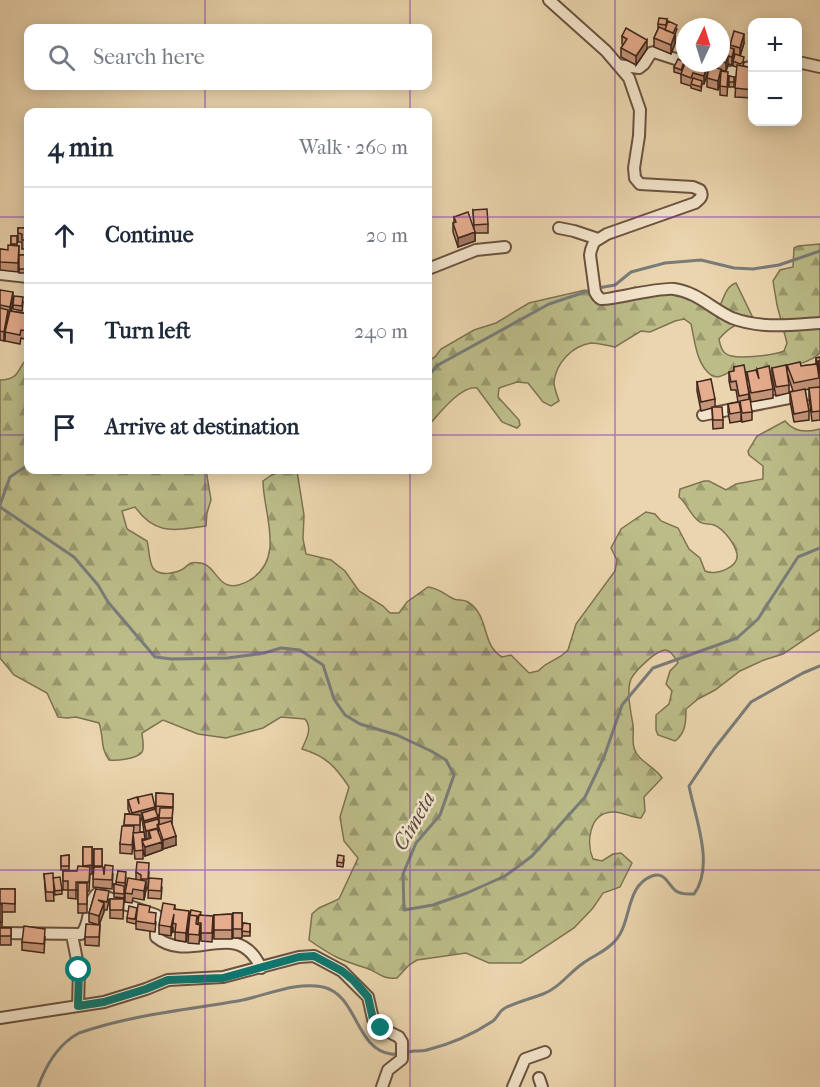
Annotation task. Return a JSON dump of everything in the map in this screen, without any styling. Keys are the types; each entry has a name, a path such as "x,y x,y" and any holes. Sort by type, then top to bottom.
{"street":[{"path":"549,0 618,64 629,78 640,110 634,178 640,183 653,186 693,187 700,190 702,196 695,203 608,234 598,240 592,246 590,255 595,292 602,300 660,289 675,289 692,293 731,317 752,324 774,326 820,323"},
{"path":"618,64 639,68 654,52 676,59"},
{"path":"802,63 820,67"},
{"path":"717,72 723,74 748,68"},
{"path":"560,228 598,240"},
{"path":"432,267 476,250 505,247"},
{"path":"0,274 24,277"},
{"path":"703,415 820,392"},
{"path":"0,933 81,934 85,930 93,897 98,893 156,915 156,937 169,945 185,947 235,942 249,950 261,968"},
{"path":"72,935 79,970 78,1006"},
{"path":"0,1018 104,1002 168,980 223,978 299,957 314,956 342,971 354,981 368,997 373,1019 381,1028 395,1035 402,1042 402,1059 388,1070 382,1087"},
{"path":"513,1087 525,1059 545,1052"}],"green space":[{"path":"820,244 820,353 815,357 770,372 755,373 737,370 715,377 702,365 691,324 684,319 650,332 641,331 615,347 591,343 577,348 566,356 558,368 554,382 559,401 551,406 543,402 528,383 517,382 499,388 498,397 519,420 520,425 517,428 502,422 477,388 471,388 457,396 432,422 432,359 441,349 474,330 496,323 529,303 585,290 595,299 604,299 635,287 688,297 717,311 729,288 736,283 754,320 735,326 719,339 725,353 744,357 763,356 784,351 787,343 773,281 780,270 793,267 794,248"},
{"path":"24,363 24,474 207,474 211,500 206,526 166,529 150,523 135,507 122,511 127,529 147,541 153,568 159,573 172,573 191,563 198,563 208,566 221,581 228,585 239,585 250,580 261,571 270,547 263,481 275,474 297,474 304,515 303,539 306,554 331,560 345,571 359,591 390,613 399,613 407,602 428,587 439,590 454,599 468,602 480,615 495,652 502,657 511,655 529,673 538,671 568,650 576,624 615,571 617,560 611,548 621,529 646,512 655,514 661,521 678,528 689,549 700,558 705,571 726,570 737,559 734,546 718,527 702,523 694,517 679,497 680,489 709,481 726,490 736,484 763,479 763,466 749,455 748,451 757,436 785,421 801,431 820,429 820,629 783,654 740,671 715,690 698,699 686,709 683,731 675,741 658,735 656,715 669,704 672,691 666,684 670,671 678,663 672,653 666,650 652,657 633,675 629,702 633,725 633,745 636,753 662,778 644,797 645,811 641,818 616,812 604,814 594,823 590,837 593,859 602,861 613,854 621,853 632,863 620,887 603,893 593,908 574,928 521,963 489,963 466,953 417,960 397,978 384,977 336,957 309,940 312,914 319,908 339,899 358,858 344,841 340,817 349,787 330,763 302,749 309,730 305,719 281,717 263,728 226,738 198,734 163,720 142,733 142,752 126,759 109,760 104,751 99,723 76,717 58,717 47,693 14,675 0,658 0,380 12,378"}],"building":[{"path":"659,18 667,19 666,25 658,24"},
{"path":"668,21 676,25 673,33 665,30"},
{"path":"659,27 675,34 671,45 654,38"},
{"path":"626,28 647,40 636,56 621,48 627,39 622,36"},
{"path":"734,31 744,34 740,48 730,45"},
{"path":"730,48 734,49 732,57 730,56"},
{"path":"735,54 744,57 743,62 740,64 733,61"},
{"path":"737,65 748,67 748,89 735,88"},
{"path":"682,72 705,72 704,76 693,73 691,78 681,74"},
{"path":"708,72 720,72 718,81 707,78"},
{"path":"721,72 728,72 727,87 720,86"},
{"path":"729,76 734,77 734,82 729,82"},
{"path":"693,78 702,81 701,87 691,84"},
{"path":"487,209 488,224 474,225 473,210"},
{"path":"468,212 475,232 458,238 453,223 456,222 454,217"},
{"path":"18,228 24,228 24,240 22,240 22,234 18,233"},
{"path":"11,236 17,236 17,244 11,244"},
{"path":"8,245 19,246 18,263 0,262 0,249 8,250"},
{"path":"19,255 24,255 24,269 19,269"},
{"path":"0,290 13,292 10,307 0,305"},
{"path":"14,296 23,297 22,306 13,305"},
{"path":"0,308 8,310 4,332 0,331"},
{"path":"10,311 24,313 24,330 21,330 20,335 5,332"},
{"path":"800,362 801,366 817,364 819,378 794,383 787,365"},
{"path":"744,365 749,394 739,396 736,381 731,382 729,372 734,371 734,367"},
{"path":"786,365 789,385 776,387 772,368"},
{"path":"769,366 773,389 751,393 747,372 756,370 759,379 757,369"},
{"path":"711,379 715,399 701,402 697,382"},
{"path":"820,387 820,411 812,412 809,388"},
{"path":"805,389 809,411 794,414 790,392"},
{"path":"750,399 752,412 742,413 740,401"},
{"path":"739,402 741,412 730,414 728,404"},
{"path":"712,407 722,407 723,420 713,420"},
{"path":"156,793 173,794 173,807 156,806"},
{"path":"152,794 155,807 132,813 128,800 137,797 139,804 138,797"},
{"path":"160,808 173,808 172,818 159,818"},
{"path":"155,809 158,817 144,821 142,813"},
{"path":"125,814 140,815 140,825 124,825"},
{"path":"158,819 158,828 146,831 144,823"},
{"path":"171,821 176,836 163,840 158,825"},
{"path":"122,826 134,826 132,845 120,844"},
{"path":"157,829 162,842 145,847 142,841 151,838 149,831"},
{"path":"144,832 143,850 135,851 133,833"},
{"path":"83,847 92,847 92,865 83,866"},
{"path":"94,849 102,849 102,866 94,866"},
{"path":"69,855 69,866 61,866 61,856"},
{"path":"338,855 344,856 343,863 337,862"},
{"path":"137,862 149,863 148,879 141,879 141,875 136,872"},
{"path":"105,865 113,866 112,880 93,879 94,867 103,867 104,875"},
{"path":"78,866 90,867 89,882 76,882 76,890 68,890 68,881 63,881 63,871 77,871"},
{"path":"118,871 126,872 125,883 116,882"},
{"path":"53,873 54,892 46,892 44,874"},
{"path":"60,877 62,890 55,891 53,878"},
{"path":"128,878 146,881 144,891 133,889 132,894 125,893"},
{"path":"149,878 162,879 161,891 148,890"},
{"path":"78,883 87,883 87,904 78,904"},
{"path":"114,884 124,886 124,894 114,893"},
{"path":"0,889 15,889 15,904 0,903"},
{"path":"96,889 109,891 107,902 98,900 104,903 99,916 89,913"},
{"path":"110,899 124,899 123,910 110,910"},
{"path":"163,903 175,905 174,909 189,911 186,933 175,932 174,914 171,927 159,925"},
{"path":"0,904 2,904 2,922 0,922"},
{"path":"138,904 150,906 149,912 156,913 155,924 136,921"},
{"path":"129,906 137,908 135,919 127,918"},
{"path":"191,910 201,912 198,919 197,916 190,915"},
{"path":"233,913 242,913 242,929 233,929"},
{"path":"232,914 232,930 214,930 214,915"},
{"path":"190,915 197,916 196,924 200,925 199,935 188,934"},
{"path":"199,915 213,916 212,933 201,933 201,923 198,923"},
{"path":"243,923 250,924 250,932 242,931"},
{"path":"86,924 100,925 99,937 85,937"},
{"path":"24,926 45,929 44,944 22,942"},
{"path":"0,928 11,928 11,936 0,936"}],"waterway":[{"path":"598,288 615,285 631,272 665,263 701,260 734,268 753,269 779,265 820,251"},
{"path":"432,372 438,365 549,304 591,290"},
{"path":"0,505 10,477 24,468"},
{"name":"Cimeta","path":"0,507 74,557 98,585 108,602 155,657 228,658 281,648 300,650 323,665 334,699 345,715 360,724 397,735 446,760 454,775 440,815 416,843 403,874 404,910 433,905 467,893 505,876 532,856 585,797 604,757 622,705 653,668 737,638 758,619 798,557 820,548"},
{"path":"38,1087 59,1049 79,1033 138,1017 238,1001 302,986 323,987 334,992 343,1000 370,1043 379,1050 391,1054 436,1048 477,1031 493,1021 505,1008 554,988 582,964 612,945 624,925 633,896 643,881 660,875 678,892 694,894 700,883 703,856 702,841 689,786 714,749 751,702 820,666"}],"route":[{"path":"79,970 78,1006 104,1002 168,980 223,978 299,957 314,956 342,971 354,981 368,997 373,1019 381,1028"}]}
